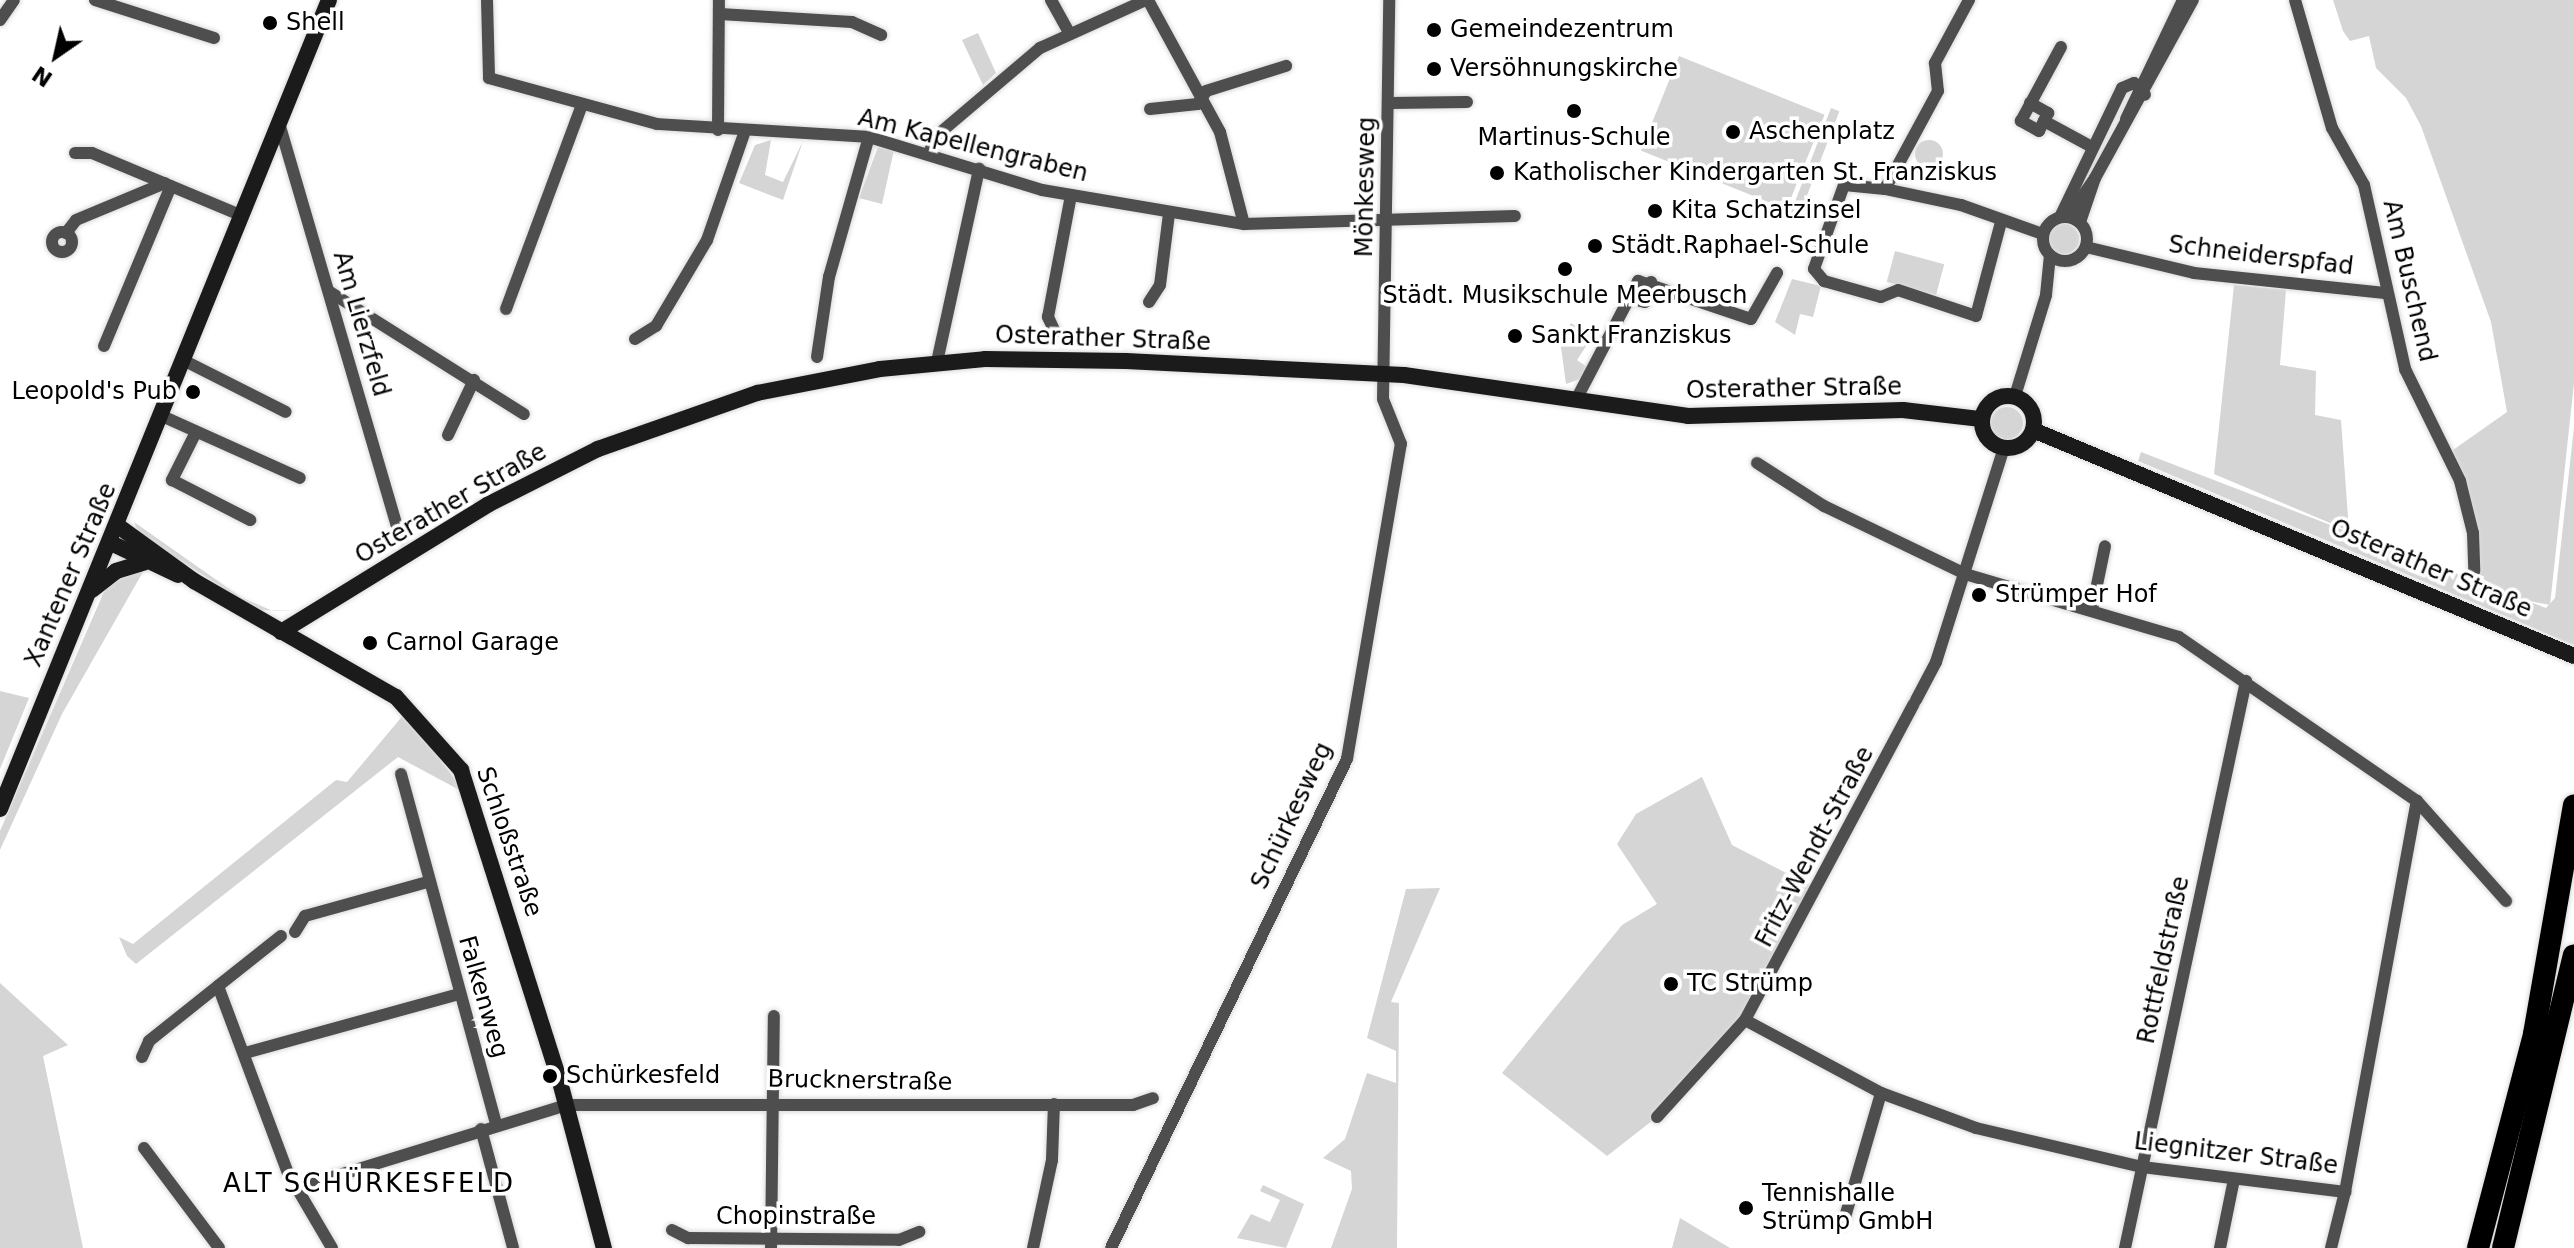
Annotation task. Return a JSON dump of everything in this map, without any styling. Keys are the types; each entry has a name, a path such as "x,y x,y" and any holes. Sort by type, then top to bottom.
{"highway":[{"path":"2478,1248 2534,1034 2574,805"},
{"path":"2503,1248 2574,955"}],"main road":[{"name":"Xantener Straße","path":"0,809 92,590 240,215 329,0"},
{"name":"Osterather Straße","path":"281,632 489,504 634,433 757,393 937,362 1030,358 1384,375 1578,396 1723,418 1903,410 1981,419"},
{"path":"2015,396 2029,406 2040,433 2022,445 2004,448 1989,441 1981,419 1995,398 2015,396"},
{"name":"Osterather Straße","path":"2040,433 2574,656"},
{"name":"Schloßstraße","path":"118,526 194,581 410,707 461,770 566,1105 604,1248"},
{"name":"Schloßstraße","path":"111,543 145,562 194,581"},
{"path":"92,590 116,571 145,562"}],"street":[{"path":"0,20 9,17 14,0"},
{"path":"95,0 214,38"},
{"name":"Am Kapellengraben","path":"487,0 485,75 582,105 718,130 869,137 1071,195 1169,214 1244,224 1515,216"},
{"path":"1051,0 1069,32"},
{"path":"929,154 945,128 1069,32 1147,0 1202,98 1232,167 1244,224"},
{"name":"Mönkesweg","path":"1384,375 1389,0"},
{"path":"1885,189 1938,91 1935,63 1969,0"},
{"path":"2043,234 2064,217 2095,178 2193,0"},
{"name":"Am Buschend","path":"2295,0 2332,128 2364,185 2385,293 2405,369 2460,481 2473,533 2474,571"},
{"path":"2142,90 2176,4"},
{"path":"718,130 719,7 852,22 881,35"},
{"path":"2030,103 2048,113 2039,131 2021,121 2030,103 2061,47"},
{"path":"1150,109 1202,98 1286,66"},
{"path":"2064,217 2092,147 2122,88 2142,90"},
{"path":"1390,103 1467,102"},
{"path":"506,309 582,105"},
{"path":"2044,121 2092,147"},
{"name":"Am Lierzfeld","path":"279,123 400,538"},
{"path":"635,339 656,326 707,240 745,131"},
{"path":"817,357 829,277 869,137"},
{"path":"75,153 168,185 240,215"},
{"path":"937,362 979,169"},
{"path":"2046,295 2065,262 2086,247 2080,222 2095,178"},
{"path":"2001,222 1976,316 1898,290 1881,297 1824,281 1814,269 1851,182 1961,205 2001,222 2043,234"},
{"path":"66,233 76,220 168,185"},
{"path":"104,346 168,185"},
{"path":"1055,332 1048,317 1071,195"},
{"path":"1149,302 1160,285 1169,214"},
{"path":"2064,217 2080,222"},
{"path":"2015,396 2046,295 2050,255 2043,234"},
{"name":"Schneiderspfad","path":"2086,247 2231,279 2385,293"},
{"path":"2050,255 2065,262"},
{"path":"1578,396 1632,299 1645,302 1651,282 1751,319 1777,273"},
{"path":"330,292 524,414"},
{"path":"183,360 286,412"},
{"name":"Schürkesweg","path":"1111,1248 1347,759 1401,444 1383,399 1384,375"},
{"path":"448,435 474,380"},
{"path":"162,416 300,478"},
{"path":"196,432 172,480 250,520"},
{"name":"Fritz-Wendt-Straße","path":"1657,1117 1745,1020 1915,702 1965,574 2004,448"},
{"path":"1757,463 1824,506 1965,574 2179,637 2417,801 2506,901"},
{"path":"2092,609 2105,546"},
{"name":"Rottfeldstraße","path":"2125,1248 2246,681"},
{"name":"Falkenweg","path":"401,774 496,1124"},
{"name":"Liegnitzer Straße","path":"1745,1020 1881,1093 1976,1128 2142,1167 2345,1192 2417,801"},
{"path":"295,932 305,916 428,882"},
{"path":"142,1057 149,1041 281,936"},
{"path":"218,986 297,1188 332,1248"},
{"path":"245,1053 459,994"},
{"path":"771,1243 774,1016"},
{"path":"1843,1224 1881,1093"},
{"name":"Brucknerstraße","path":"566,1105 772,1102 1054,1104 1153,1098"},
{"path":"1033,1248 1052,1160 1054,1104"},
{"path":"297,1188 496,1124 566,1105"},
{"path":"481,1129 513,1248"},
{"path":"144,1148 219,1248"},
{"path":"2220,1248 2234,1179"},
{"path":"2331,1248 2345,1192"},
{"name":"Chopinstraße","path":"672,1230 688,1238 771,1243 899,1240 919,1232"}],"shaded area":[{"path":"2333,0 2574,0 2574,383 2550,605 2514,598 2477,575 2471,509 2453,450 2507,412 2491,322 2421,126 2406,98 2376,68 2369,36 2350,41 2343,31"},
{"path":"978,33 996,73 983,85 962,40"},
{"name":"Aschenplatz","path":"1679,56 1825,115 1786,209 1641,151"},
{"path":"1831,108 1839,111 1798,219 1790,215"},
{"path":"771,140 765,175 783,182 803,141 783,200 739,183 755,145"},
{"path":"1929,140 1939,144 1943,154 1939,164 1929,168 1919,164 1915,154 1919,144"},
{"path":"878,147 894,150 882,204 859,198"},
{"path":"2064,224 2074,229 2079,239 2074,249 2064,254 2054,249 2049,239 2054,229"},
{"path":"1895,251 1944,264 1936,295 1887,282"},
{"path":"1792,279 1821,286 1813,317 1800,314 1795,335 1775,322"},
{"path":"2234,285 2286,290 2280,365 2316,371 2315,415 2341,420 2349,531 2214,474"},
{"path":"1571,323 1592,337 1577,360 1587,367 1583,378 1566,384 1560,340"},
{"path":"2007,407 2018,412 2023,423 2018,434 2007,439 1996,434 1991,423 1996,412"},
{"path":"2574,427 2574,645 2138,461 2141,452 2546,608 2555,598"},
{"path":"134,522 242,598 271,610 258,610 139,534"},
{"path":"144,570 62,714 0,850 0,831 103,594 111,581"},
{"path":"0,691 29,698 0,769"},
{"path":"405,713 465,793 398,757 136,964 127,956 119,937 133,944 336,780 347,782"},
{"name":"TC Strümp","path":"1702,777 1732,845 1819,890 1745,1020 1657,1117 1607,1156 1502,1073 1622,925 1657,904 1617,844 1636,814"},
{"path":"1440,888 1391,1002 1399,1003 1397,1248 1331,1248 1352,1189 1351,1171 1323,1158 1345,1139 1367,1073 1396,1083 1396,1051 1367,1038 1406,889"},
{"path":"0,983 68,1045 43,1056 83,1248 0,1248"},
{"path":"1263,1185 1304,1204 1286,1248 1237,1238 1251,1214 1270,1222 1280,1200 1260,1191"},
{"path":"1680,1218 1730,1248 1672,1248"}],"place":[{"name":"Shell","path":"270,23"},
{"name":"Gemeindezentrum","path":"1434,30"},
{"name":"Versöhnungskirche","path":"1434,69"},
{"name":"Martinus-Schule","path":"1574,111"},
{"name":"Aschenplatz","path":"1733,132"},
{"name":"Katholischer Kindergarten St. Franziskus","path":"1497,173"},
{"name":"Kita Schatzinsel","path":"1655,211"},
{"name":"Städt.Raphael-Schule","path":"1595,246"},
{"name":"Städt. Musikschule Meerbusch","path":"1565,269"},
{"name":"Sankt Franziskus","path":"1515,336"},
{"name":"Leopold's Pub","path":"193,392"},
{"name":"Strümper Hof","path":"1979,595"},
{"name":"Carnol Garage","path":"370,643"},
{"name":"TC Strümp","path":"1671,984"},
{"name":"Schürkesfeld","path":"550,1076"},
{"name":"Tennishalle Strümp GmbH","path":"1746,1208"}],"district":[{"name":"ALT SCHÜRKESFELD","path":"369,1184"}]}
